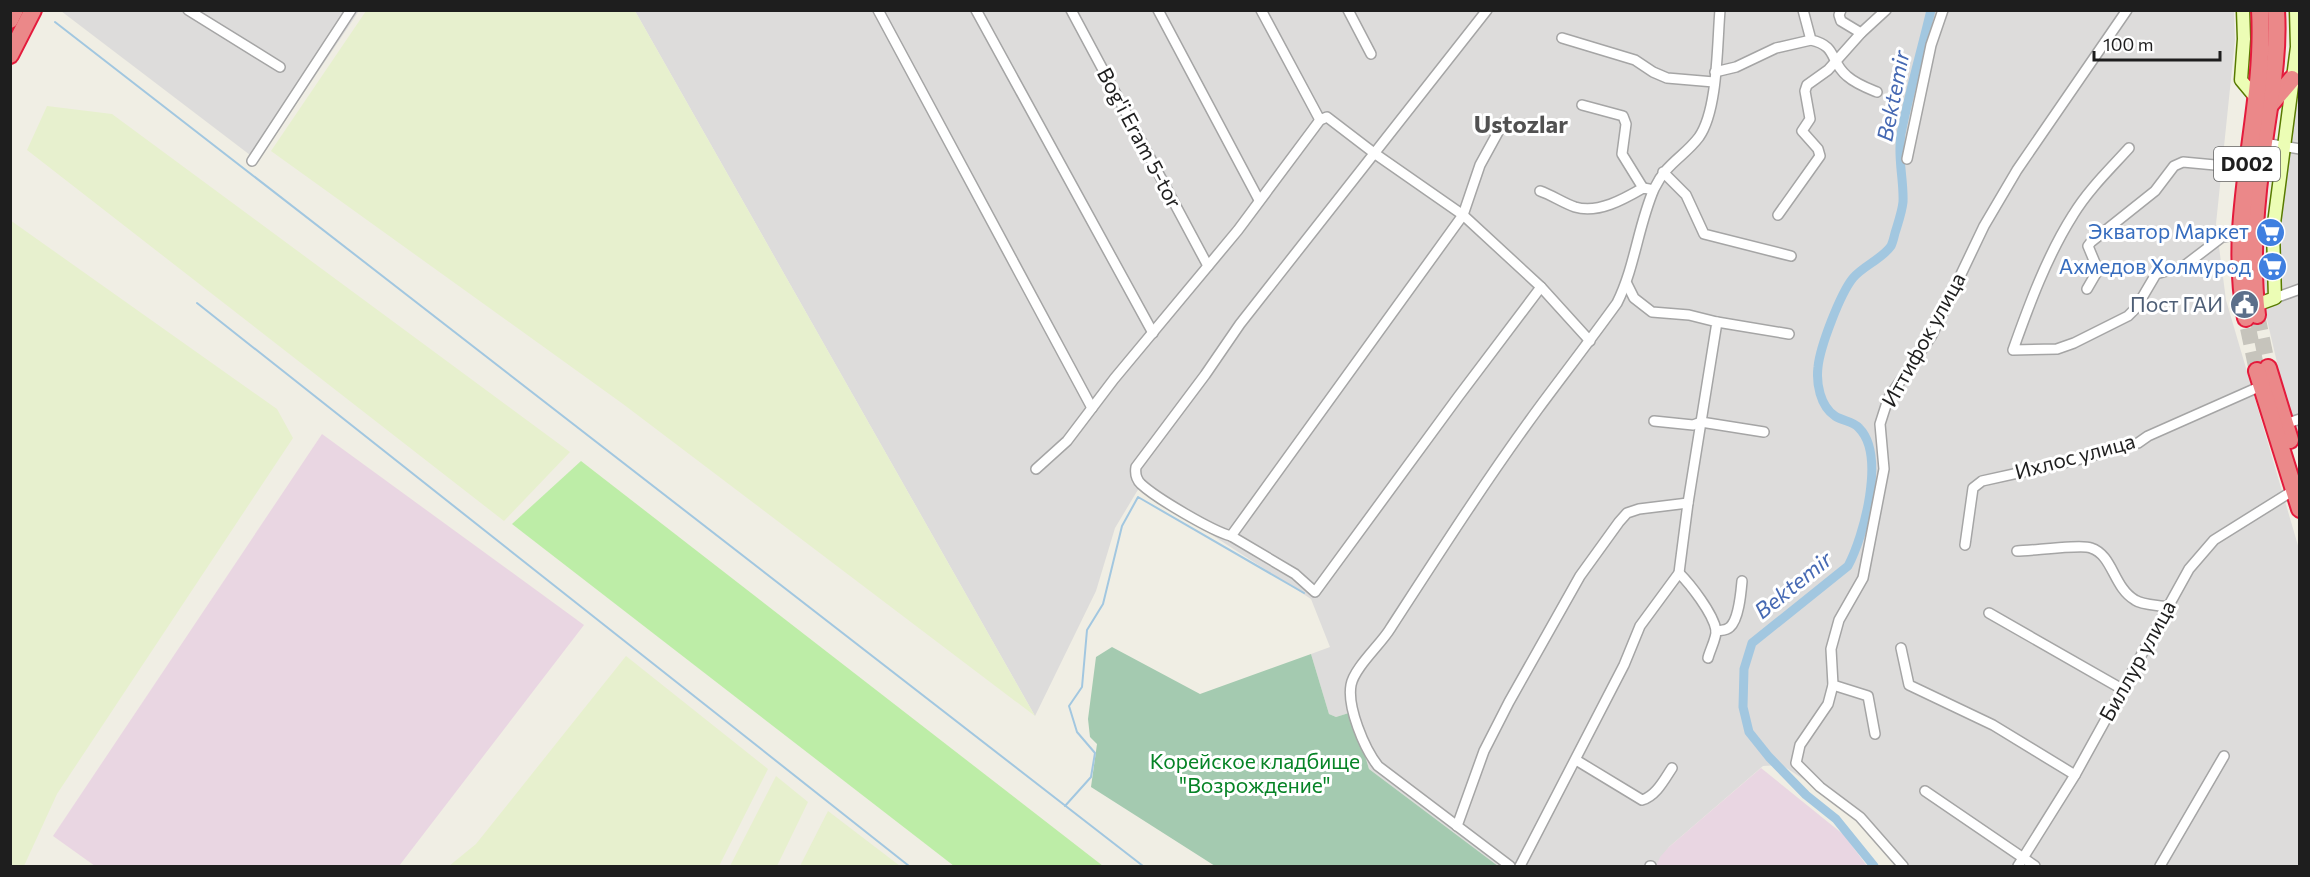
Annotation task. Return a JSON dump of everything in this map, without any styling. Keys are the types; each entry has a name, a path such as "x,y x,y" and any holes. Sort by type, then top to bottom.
{"highway":[{"path":"10,20 15,10"},
{"path":"10,55 33,10"},
{"name":"D002","path":"2253,313 2256,230 2264,143 2260,10"},
{"name":"D002","path":"2253,313 2241,269 2247,168 2263,102 2277,58 2276,10"},
{"path":"2263,102 2292,79"},
{"path":"2262,375 2292,421 2300,472"},
{"path":"2262,375 2300,509"}],"street":[{"path":"188,10 280,67"},
{"path":"252,161 351,10"},
{"path":"878,10 1092,408"},
{"path":"976,10 1153,333"},
{"name":"Bog'i Eram 5-tor","path":"1071,10 1208,267"},
{"path":"1158,10 1259,200"},
{"path":"1261,10 1320,120"},
{"path":"1348,10 1371,54"},
{"path":"1487,10 1240,324 1136,467 1137,478 1141,483 1220,533 1231,536 1295,574 1315,592 1541,287"},
{"path":"1510,867 1384,771 1372,758 1353,707 1351,682 1386,635 1466,513 1538,410 1617,303 1626,284 1654,190 1663,172 1697,139 1706,126 1711,110 1720,10"},
{"path":"1803,10 1811,40"},
{"path":"1841,10 1839,18 1841,21 1861,33"},
{"path":"1778,215 1820,156 1818,149 1802,130 1810,119 1804,91 1807,85 1828,70 1861,33 1886,10"},
{"path":"1907,159 1931,45 1943,10"},
{"name":"Иттифок улица","path":"1902,866 1860,817 1820,787 1796,763 1800,745 1828,704 1833,685 1831,649 1839,620 1863,578 1884,469 1880,424 1888,399 1932,335 1984,226 2017,170 2127,10"},
{"path":"2243,10 2241,80 2263,102"},
{"path":"2275,298 2273,231 2296,47 2296,10"},
{"path":"1562,38 1635,60 1667,78 1714,77 1776,48 1811,40 1824,43 1831,50 1835,62 1846,76 1877,92"},
{"path":"1582,105 1623,116 1626,124 1622,154 1643,188"},
{"path":"1036,469 1066,441 1208,267 1320,120 1327,117 1463,216 1541,287 1590,341"},
{"path":"1231,536 1463,216 1480,165 1503,123"},
{"path":"2264,143 2300,149"},
{"path":"2129,148 2085,197 2072,216 2032,296 2013,350 2057,349 2128,316 2136,308 2156,274 2184,266 2222,237 2242,234"},
{"path":"2087,289 2098,270 2088,246 2155,191 2174,166 2183,162 2247,168"},
{"path":"1663,172 1686,195 1704,234 1791,256"},
{"path":"1540,190 1574,206 1586,209 1603,206 1643,188 1654,190"},
{"path":"1626,284 1634,298 1652,312 1689,315 1789,334"},
{"path":"2253,313 2275,298 2300,289"},
{"path":"1520,867 1576,760 1640,626 1678,573 1717,322"},
{"name":"Ихлос улица","path":"1965,545 1973,488 1982,481 2077,460 2138,443 2262,375"},
{"path":"1654,421 1693,425 1701,422 1764,432"},
{"name":"Биллур улица","path":"2020,863 2075,775 2189,569 2214,540 2294,490"},
{"path":"1457,826 1484,751 1580,576 1627,513 1688,503"},
{"path":"2017,551 2090,547 2104,554 2116,580 2137,602 2167,607"},
{"path":"1678,573 1688,582 1709,614 1716,631 1708,658"},
{"path":"1716,631 1726,630 1733,623 1740,601 1742,581"},
{"path":"1989,614 2122,689"},
{"path":"1901,648 1909,685 1994,725 2075,775"},
{"path":"1833,685 1868,696 1875,734"},
{"path":"2160,867 2224,756"},
{"path":"1576,760 1642,800 1649,797 1660,786 1672,768"},
{"path":"1925,791 2020,863 2035,867"}],"shaded area":[{"path":"61,11 359,11 258,161"},
{"path":"635,11 2234,11 2235,40 2216,224 2226,300 2299,549 2299,866 1899,866 1860,817 1782,765 1763,766 1669,847 1656,866 1498,866 1369,769 1352,712 1336,717 1329,714 1311,654 1330,647 1311,599 1139,488 1115,528 1096,591 1035,716"},
{"path":"2297,11 2299,11 2299,286 2267,299 2263,268"},
{"path":"2299,293 2299,445 2264,307"},
{"path":"322,434 584,625 399,866 95,866 53,836"},
{"path":"1761,768 1844,835 1867,866 1656,866 1669,847"}],"green space":[{"path":"366,11 635,11 1035,716 623,404 271,151"},
{"path":"47,106 112,114 570,452 504,521 27,150"},
{"path":"10,220 277,409 293,438 57,794 24,866 10,866"},
{"path":"581,461 1103,866 954,866 512,524"},
{"name":"Корейское кладбище \"Возрождение\"","path":"1112,647 1200,694 1311,654 1329,714 1336,717 1352,712 1369,769 1498,866 1215,866 1091,787 1097,744 1090,737 1088,719 1096,657"},
{"path":"626,656 768,769 719,866 449,866 476,844"},
{"path":"776,776 808,802 777,866 730,866"},
{"path":"828,811 900,866 800,866"}],"waterway":[{"name":"Bektemir","path":"1874,866 1836,819 1806,795 1769,757 1749,732 1743,707 1744,669 1752,643 1848,566 1866,516 1872,476 1867,440 1857,426 1830,412 1819,387 1818,367 1822,347 1842,296 1853,278 1887,251 1893,241 1903,202 1901,134 1931,10"},
{"path":"55,22 1143,866"},
{"path":"197,303 909,866"},
{"path":"1065,806 1091,777 1095,753 1077,732 1069,706 1082,687 1087,630 1103,604 1122,526 1138,497 1304,593"}],"tunnel":[{"path":"2257,315 2268,368"},
{"path":"2248,328 2257,371"}],"place":[{"name":"Экватор Маркет","path":"2270,232"},
{"name":"Ахмедов Холмурод","path":"2272,267"},
{"name":"Пост ГАИ","path":"2244,305"}],"district":[{"name":"Ustozlar","path":"1521,125"}]}
